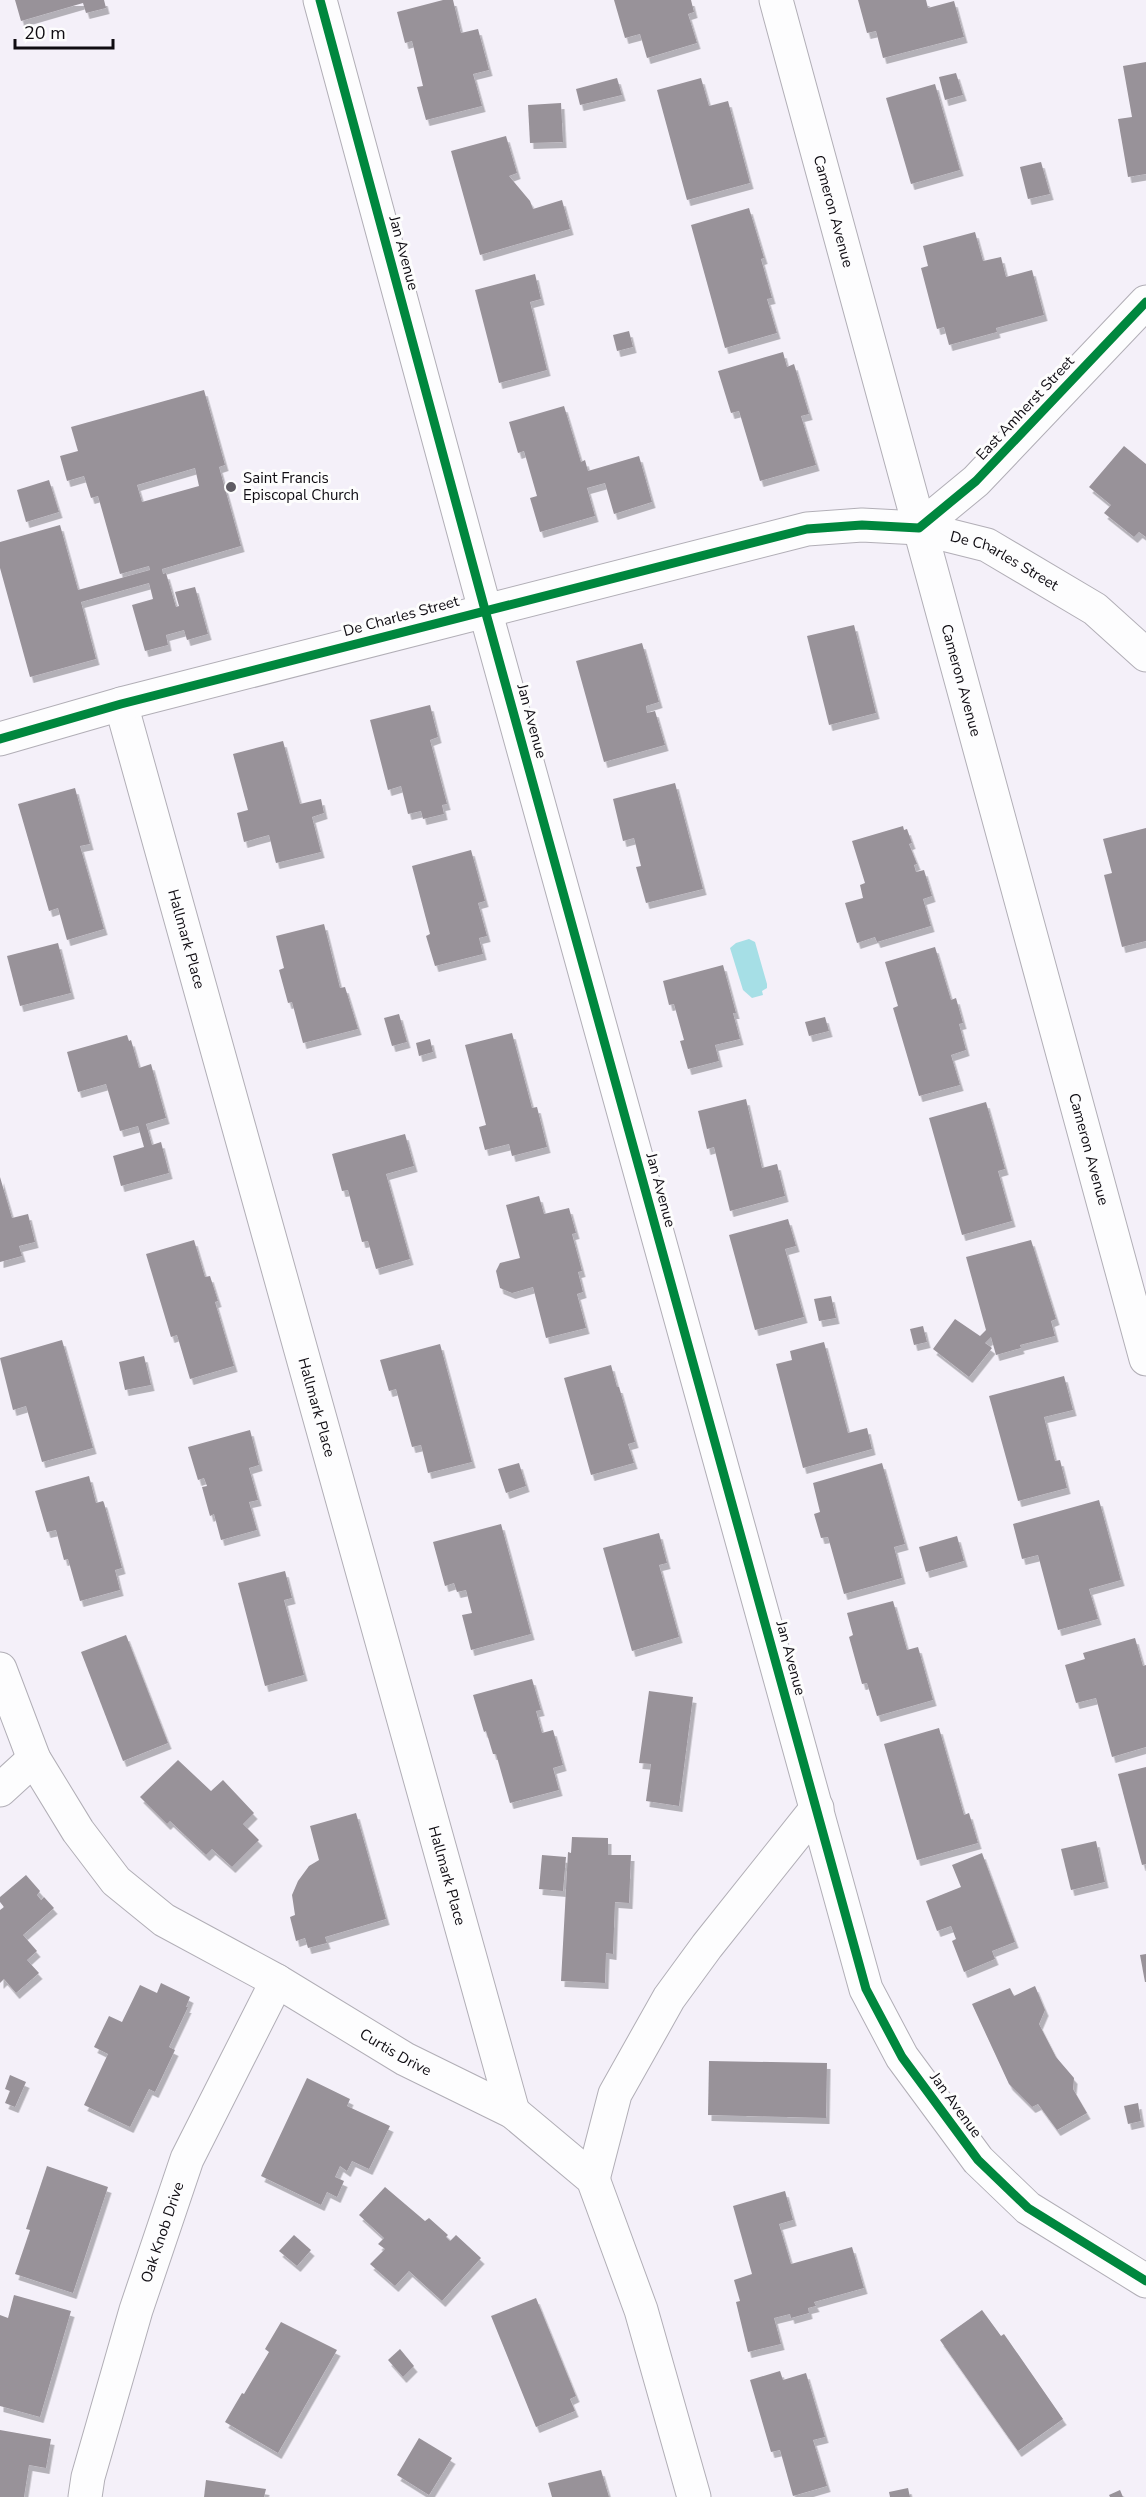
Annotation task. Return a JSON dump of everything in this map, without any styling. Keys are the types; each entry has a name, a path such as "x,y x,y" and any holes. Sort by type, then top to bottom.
{"street":[{"name":"Jan Avenue","path":"320,0 485,610 866,1989 902,2057 978,2160 1028,2208 1146,2281"},
{"name":"Cameron Avenue","path":"776,0 1146,1359"},
{"name":"East Amherst Street","path":"919,528 976,481 1146,302"},
{"name":"De Charles Street","path":"0,739 121,704 807,529 862,525 919,528 987,545 1095,609 1146,655"},
{"name":"Hallmark Place","path":"121,704 513,2112"},
{"name":"Curtis Drive","path":"0,1669 34,1759 78,1831 116,1881 164,1920 277,1981 405,2059 513,2112 593,2179"},
{"path":"0,1790 34,1759"},
{"path":"694,2497 640,2310 593,2179 615,2094 669,1998 707,1946 817,1808"},
{"name":"Oak Knob Drive","path":"85,2497 88,2476 136,2310 187,2159 277,1981"}],"water":[{"path":"749,939 755,942 767,984 767,988 762,991 763,995 752,998 743,990 730,948 736,943"}],"building":[{"path":"15,0 104,0 106,8 86,13 83,3 21,21"},
{"path":"443,0 453,0 461,33 478,29 489,70 473,74 482,106 426,120 417,87 423,86 412,41 405,43 397,12"},
{"path":"614,0 691,0 694,12 688,14 697,43 647,58 640,34 625,38"},
{"path":"858,0 926,0 928,8 954,1 964,37 883,58 876,31 867,33"},
{"path":"1146,62 1146,174 1128,177 1118,119 1132,117 1123,66"},
{"path":"956,73 963,95 945,100 939,77"},
{"path":"617,78 622,95 580,105 576,89"},
{"path":"701,78 709,106 728,101 750,183 687,200 657,90"},
{"path":"935,84 960,170 911,184 886,98"},
{"path":"561,103 563,142 530,143 528,105"},
{"path":"506,136 517,173 509,176 530,201 533,209 562,200 570,229 480,255 451,151"},
{"path":"1041,162 1050,194 1028,199 1020,167"},
{"path":"749,208 764,258 761,259 772,298 767,299 777,333 725,348 691,225"},
{"path":"975,232 983,261 1001,257 1006,277 1032,270 1044,315 996,328 997,332 949,345 944,327 937,329 921,268 928,266 923,246"},
{"path":"535,274 541,299 530,302 547,370 499,383 475,290"},
{"path":"629,331 633,347 617,351 613,335"},
{"path":"783,352 787,367 794,364 809,414 801,416 816,465 760,481 739,411 731,413 718,371"},
{"path":"204,390 225,465 219,467 241,546 162,569 163,574 166,573 176,607 179,606 175,592 195,587 208,634 187,640 184,630 166,635 168,645 145,651 132,605 153,599 149,583 81,602 96,659 30,677 0,568 0,542 60,525 78,590 150,570 149,566 120,574 98,496 91,498 84,476 67,481 60,456 78,451 71,427","holes":["195,468 199,486 142,502 137,485"]},
{"path":"564,406 581,462 585,460 588,471 639,456 652,502 614,514 605,483 587,488 595,516 540,532 530,498 537,496 524,451 518,453 509,422"},
{"path":"1124,446 1146,464 1146,537 1139,532 1134,537 1104,513 1111,505 1089,487"},
{"path":"49,480 59,512 26,522 17,490"},
{"path":"854,625 876,713 829,725 807,636"},
{"path":"642,643 659,702 646,706 647,713 655,711 665,745 604,762 576,661"},
{"path":"430,705 438,737 430,740 447,804 442,805 444,814 423,819 421,811 408,814 401,786 388,790 370,720"},
{"path":"283,741 300,804 321,799 324,813 312,817 321,852 276,863 269,835 244,842 237,813 248,810 233,754"},
{"path":"675,783 703,889 646,903 636,867 641,866 634,838 623,841 613,799"},
{"path":"75,788 90,844 80,846 104,929 67,940 58,908 49,911 18,804"},
{"path":"903,826 904,830 907,829 912,843 909,844 917,864 914,865 916,872 924,870 932,896 923,899 931,926 877,942 875,937 857,943 845,903 863,898 860,885 865,883 852,841"},
{"path":"1146,828 1146,941 1122,947 1104,875 1112,873 1103,839"},
{"path":"471,850 485,901 478,903 487,936 479,938 483,954 435,966 426,936 430,934 412,866"},
{"path":"324,924 340,988 345,987 358,1029 303,1043 292,1002 288,1003 279,970 284,968 276,936"},
{"path":"58,943 71,993 20,1006 7,956"},
{"path":"935,947 951,1000 956,998 963,1023 959,1024 966,1050 951,1055 960,1085 919,1096 893,1008 898,1006 885,962"},
{"path":"723,965 736,1013 733,1013 740,1039 715,1045 719,1061 688,1069 680,1041 684,1040 674,1004 669,1005 663,981"},
{"path":"399,1014 407,1042 392,1046 384,1018"},
{"path":"825,1017 829,1031 809,1036 805,1022"},
{"path":"512,1033 532,1108 537,1107 547,1147 512,1156 509,1144 485,1150 479,1127 486,1125 465,1045"},
{"path":"127,1035 129,1041 131,1040 139,1068 151,1064 166,1118 146,1124 152,1145 161,1142 169,1173 121,1186 113,1156 144,1147 138,1126 120,1131 106,1084 78,1092 67,1052"},
{"path":"430,1039 433,1052 419,1056 416,1043"},
{"path":"746,1099 762,1168 777,1164 785,1196 730,1211 714,1147 707,1149 698,1111"},
{"path":"986,1102 1005,1169 998,1171 1012,1221 962,1235 929,1118"},
{"path":"405,1134 414,1166 386,1174 410,1259 376,1269 368,1241 362,1242 348,1190 342,1191 332,1154"},
{"path":"0,1177 12,1218 28,1214 35,1242 19,1246 22,1256 0,1262"},
{"path":"539,1196 544,1214 569,1208 576,1233 572,1234 582,1271 578,1272 583,1292 577,1294 586,1328 546,1338 533,1287 512,1293 500,1288 496,1271 500,1263 520,1258 506,1205"},
{"path":"788,1219 796,1246 785,1249 804,1317 755,1330 729,1235"},
{"path":"194,1240 205,1277 210,1276 218,1301 215,1302 234,1366 190,1379 177,1335 171,1337 146,1254"},
{"path":"1031,1240 1056,1319 1051,1321 1055,1336 1020,1345 1021,1348 996,1355 991,1337 985,1343 992,1348 969,1377 933,1349 955,1319 980,1336 986,1330 966,1257"},
{"path":"831,1296 836,1318 819,1321 814,1299"},
{"path":"923,1326 927,1342 914,1345 910,1329"},
{"path":"62,1340 93,1448 42,1462 26,1406 13,1410 0,1358"},
{"path":"824,1342 848,1433 867,1428 872,1449 803,1468 776,1364 792,1360 790,1351"},
{"path":"440,1344 472,1462 428,1473 421,1445 412,1447 396,1389 389,1391 380,1360"},
{"path":"144,1356 151,1385 125,1390 119,1362"},
{"path":"611,1365 635,1442 628,1444 634,1463 591,1475 564,1378"},
{"path":"1064,1376 1073,1410 1044,1417 1055,1461 1060,1460 1067,1488 1018,1501 989,1396"},
{"path":"250,1430 259,1465 249,1468 258,1500 249,1502 257,1530 221,1540 214,1514 210,1516 202,1487 207,1486 204,1478 198,1480 188,1447"},
{"path":"519,1463 526,1486 506,1493 498,1469"},
{"path":"882,1463 905,1544 894,1547 902,1578 844,1594 828,1537 821,1538 814,1514 820,1512 813,1483"},
{"path":"89,1476 96,1503 103,1501 104,1503 122,1568 115,1570 120,1590 80,1601 68,1559 64,1560 56,1530 47,1532 35,1491"},
{"path":"1099,1500 1121,1580 1089,1589 1098,1619 1058,1630 1038,1555 1022,1559 1013,1524"},
{"path":"501,1524 531,1634 471,1650 462,1615 472,1613 466,1590 457,1592 454,1583 445,1586 433,1542"},
{"path":"659,1533 667,1563 659,1565 679,1637 632,1651 603,1548"},
{"path":"957,1536 964,1561 926,1572 919,1547"},
{"path":"285,1571 292,1598 284,1600 304,1675 265,1686 238,1583"},
{"path":"893,1601 907,1650 918,1647 933,1700 877,1716 867,1683 862,1684 849,1637 853,1635 847,1613"},
{"path":"126,1635 168,1743 123,1761 81,1652"},
{"path":"1135,1638 1143,1666 1146,1665 1146,1747 1112,1757 1096,1698 1076,1703 1065,1665 1085,1659 1083,1653"},
{"path":"532,1679 541,1710 536,1711 542,1733 553,1730 563,1765 553,1768 559,1790 510,1803 496,1754 493,1754 486,1731 484,1732 473,1695"},
{"path":"649,1691 693,1697 679,1806 646,1801 651,1764 639,1763"},
{"path":"939,1728 964,1815 969,1813 978,1843 917,1860 884,1744"},
{"path":"178,1760 211,1791 223,1780 254,1813 243,1824 259,1840 232,1867 212,1849 206,1855 170,1821 167,1824 140,1797"},
{"path":"1146,1767 1146,1864 1142,1865 1118,1774"},
{"path":"356,1813 386,1919 325,1937 327,1943 308,1948 305,1938 296,1941 290,1917 295,1915 292,1895 298,1881 309,1866 319,1860 310,1826"},
{"path":"572,1837 608,1838 608,1855 631,1855 629,1903 615,1902 613,1954 606,1953 605,1983 561,1981 568,1852 571,1853"},
{"path":"1096,1841 1105,1882 1071,1890 1061,1849"},
{"path":"982,1853 1015,1942 992,1951 995,1959 964,1972 952,1941 956,1939 951,1926 937,1931 926,1901 961,1887 952,1865"},
{"path":"542,1855 566,1857 563,1891 539,1889"},
{"path":"26,1875 40,1891 37,1895 41,1900 44,1897 54,1908 23,1935 37,1951 27,1960 39,1973 16,1993 4,1979 0,1983 0,1910 4,1907 0,1902 0,1897"},
{"path":"1146,1954 1146,1982 1145,1982 1140,1955"},
{"path":"161,1983 190,1997 186,2007 188,2007 169,2047 175,2050 155,2092 149,2089 130,2127 84,2105 108,2054 94,2047 109,2016 122,2022 140,1985 157,1993"},
{"path":"1035,1986 1045,2010 1039,2024 1056,2057 1074,2078 1073,2089 1087,2113 1057,2130 1038,2104 1032,2107 1009,2084 972,2004 1010,1988 1014,1996"},
{"path":"709,2061 827,2063 826,2118 708,2115"},
{"path":"10,2075 26,2082 15,2107 5,2103 10,2091 5,2089"},
{"path":"307,2078 350,2099 347,2106 390,2126 369,2169 352,2161 347,2171 340,2166 335,2177 344,2181 337,2197 327,2192 321,2205 261,2176"},
{"path":"1138,2103 1141,2121 1128,2124 1124,2106"},
{"path":"47,2166 108,2187 73,2293 15,2274 30,2230 26,2229"},
{"path":"385,2187 425,2221 429,2218 448,2235 446,2237 450,2241 456,2235 481,2258 442,2301 409,2271 395,2286 370,2264 385,2249 378,2244 384,2238 359,2215"},
{"path":"785,2191 793,2220 779,2224 791,2264 852,2247 864,2288 814,2302 816,2306 808,2308 809,2313 791,2318 790,2314 774,2318 781,2344 748,2352 736,2302 740,2301 734,2280 752,2274 733,2206"},
{"path":"294,2235 311,2250 297,2266 279,2251"},
{"path":"14,2295 71,2311 40,2417 0,2406 0,2315 8,2318"},
{"path":"536,2298 576,2396 570,2399 575,2411 536,2427 491,2316"},
{"path":"982,2310 1001,2336 1004,2334 1063,2419 1018,2451 940,2340"},
{"path":"281,2322 337,2350 278,2453 225,2422 269,2352 265,2349"},
{"path":"400,2349 414,2366 403,2377 388,2360"},
{"path":"780,2371 783,2380 806,2373 825,2437 813,2440 827,2486 793,2496 780,2450 771,2452 750,2380"},
{"path":"0,2430 51,2439 46,2468 29,2465 24,2497 0,2497"},
{"path":"419,2438 452,2458 429,2495 397,2475"},
{"path":"601,2470 609,2497 552,2497 548,2483"},
{"path":"206,2480 266,2489 264,2497 204,2497"},
{"path":"908,2488 910,2497 890,2497 889,2492"},
{"path":"1120,2490 1123,2497 1110,2497 1109,2495"}],"cycle path":[{"path":"320,0 485,610 866,1989 902,2057 978,2160 1028,2208 1146,2281"},
{"path":"0,739 121,704 807,529 862,525 919,528 976,481 1146,302"}],"place":[{"name":"Saint Francis Episcopal Church","path":"231,487"}]}
